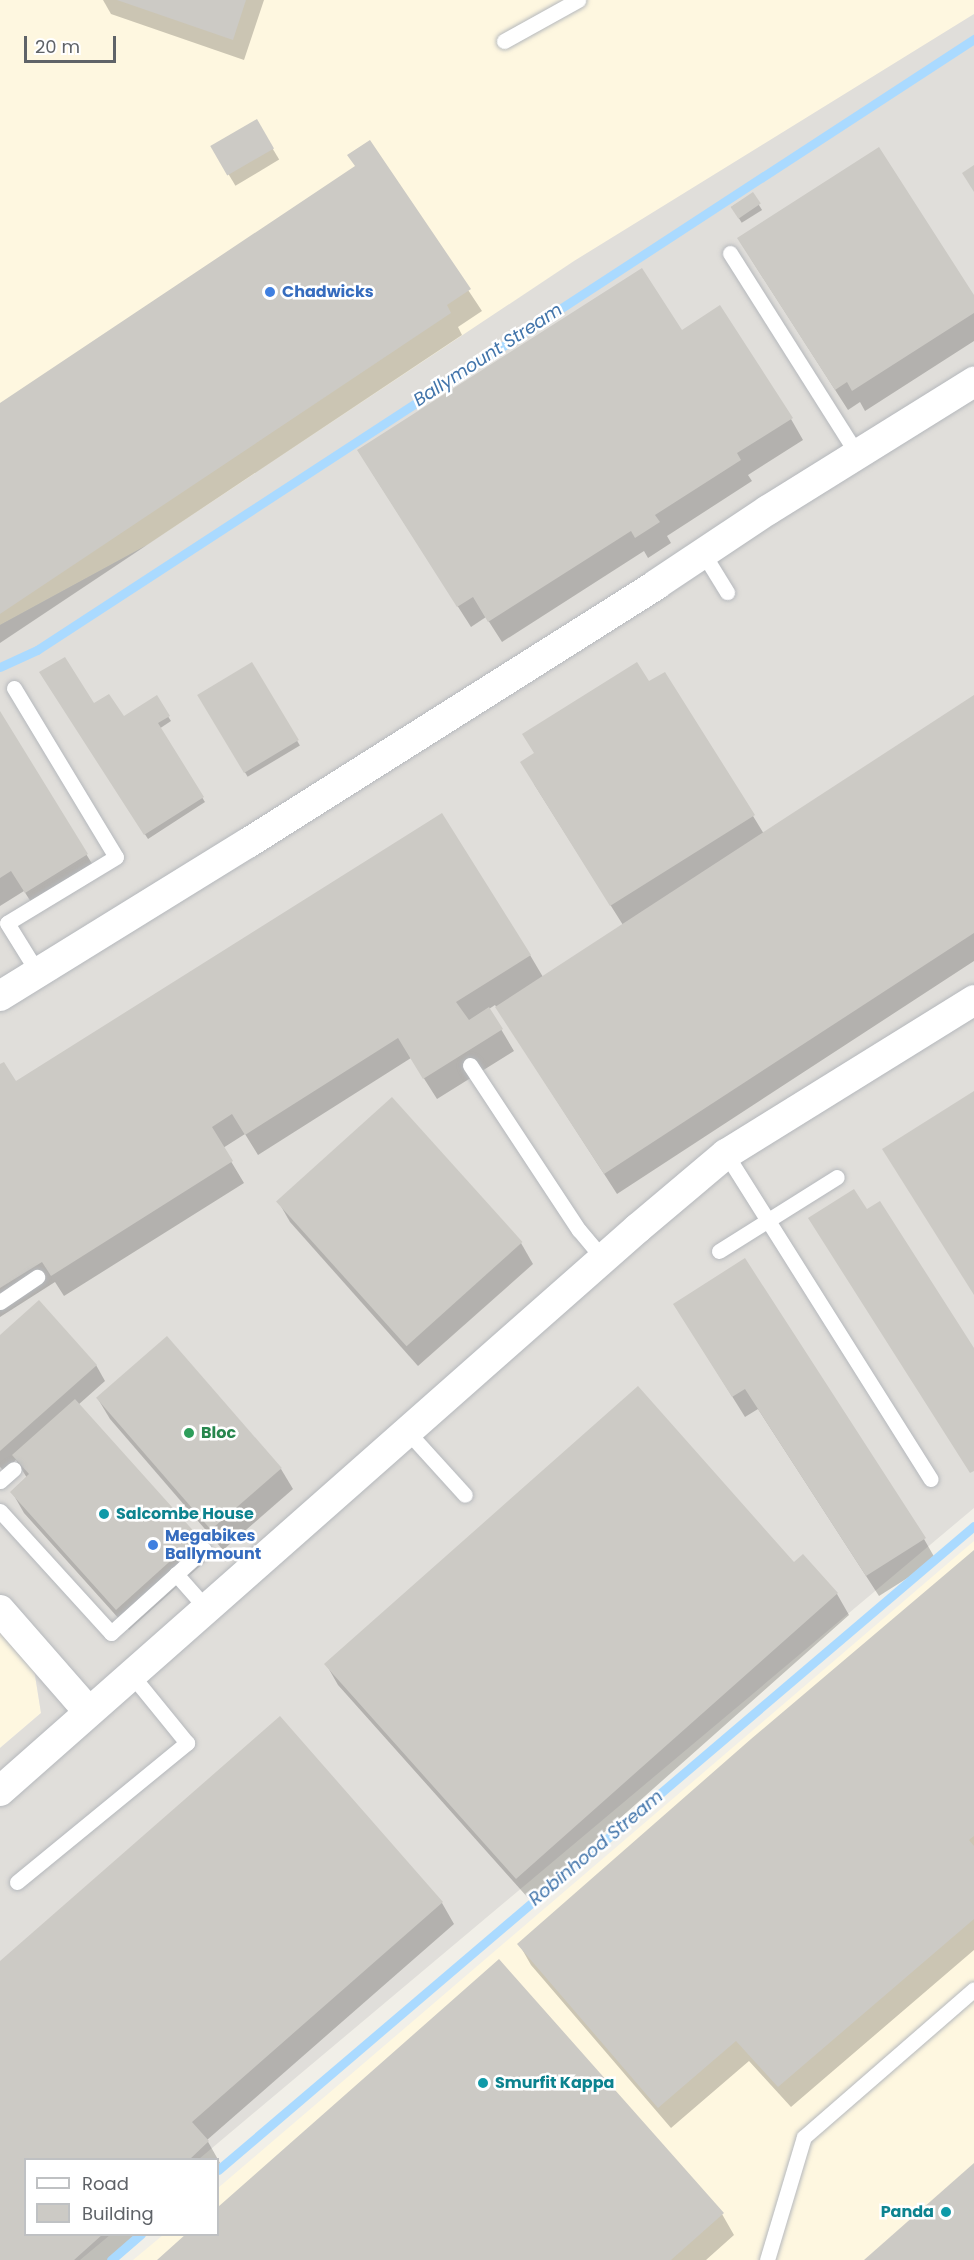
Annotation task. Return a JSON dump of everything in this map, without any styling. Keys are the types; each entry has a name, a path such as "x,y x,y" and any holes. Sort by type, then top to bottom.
{"street":[{"path":"0,996 268,830 857,454 974,382"},
{"path":"0,1791 603,1259 726,1154 974,1000"},
{"path":"0,1610 88,1711"}],"lane":[{"path":"504,41 578,0"},
{"path":"730,253 857,454"},
{"path":"703,553 727,592"},
{"path":"14,688 116,857 4,926 38,973"},
{"path":"470,1065 579,1230 603,1259"},
{"path":"726,1154 931,1479"},
{"path":"719,1251 837,1177"},
{"path":"0,1302 37,1277"},
{"path":"407,1431 465,1495"},
{"path":"0,1481 14,1469"},
{"path":"0,1512 111,1633 204,1549"},
{"path":"176,1574 206,1608"},
{"path":"17,1882 187,1743 131,1674"},
{"path":"767,2260 804,2138 974,1989"}],"shaded area":[{"name":"Chadwicks","path":"0,0 974,0 974,15 147,545 0,625"},
{"path":"974,14 974,1508 200,2158 24,2158 24,2236 109,2236 80,2260 0,2260 0,1748 41,1713 34,1669 0,1631 0,625 147,545 574,261"},
{"path":"974,1541 974,2260 133,2260 162,2236 219,2236 219,2187"},
{"path":"0,1631 34,1669 41,1713 0,1748"}],"building":[{"path":"117,0 246,0 233,40"},
{"path":"257,119 274,148 227,175 210,146"},
{"path":"370,140 471,289 447,305 451,313 0,614 0,403 355,166 347,155"},
{"path":"879,147 974,295 974,313 852,391 847,382 835,390 737,238"},
{"path":"974,165 974,192 962,173"},
{"path":"753,192 761,204 738,219 731,207"},
{"path":"642,268 682,330 720,305 793,418 737,453 741,460 655,515 660,522 635,538 631,531 488,622 473,597 457,607 357,450"},
{"path":"65,657 94,703 109,694 124,716 157,695 170,716 158,723 204,797 144,835 39,672"},
{"path":"252,662 299,740 244,773 197,695"},
{"path":"637,662 649,681 665,672 755,815 610,906 520,762 534,753 522,734"},
{"path":"974,695 974,933 604,1174 495,1007"},
{"path":"0,711 88,854 25,893 11,871 0,878"},
{"path":"442,813 531,955 456,1002 469,1020 489,1007 503,1029 423,1079 398,1038 245,1135 232,1114 212,1127 233,1161 51,1276 42,1262 0,1288 0,1064 4,1062 16,1081"},
{"path":"974,1091 974,1295 882,1149"},
{"path":"392,1097 522,1242 407,1346 276,1201"},
{"path":"854,1189 867,1209 880,1201 974,1348 974,1471 970,1473 808,1218"},
{"path":"745,1258 926,1538 866,1576 745,1389 732,1397 673,1304"},
{"path":"39,1300 97,1365 0,1451 0,1335"},
{"name":"Bloc","path":"167,1336 282,1468 211,1530 96,1398"},
{"path":"638,1386 794,1562 803,1554 838,1593 516,1879 324,1664"},
{"name":"Salcombe House","path":"75,1399 198,1536 116,1610 10,1492 29,1474 12,1455"},
{"path":"974,1550 974,1836 969,1840 974,1846 974,1919 778,2087 736,2041 658,2108 517,1944 751,1739"},
{"path":"280,1716 443,1902 192,2122 209,2141 191,2158 24,2158 24,2236 101,2236 74,2260 0,2260 0,1961"},
{"name":"Smurfit Kappa","path":"499,1959 724,2213 671,2260 157,2260 184,2236 219,2236 219,2206"},
{"name":"Panda","path":"974,2163 974,2260 864,2260"}],"waterway":[{"name":"Ballymount Stream","path":"0,667 37,650 974,39"},
{"name":"Robinhood Stream","path":"219,2169 974,1526"},
{"name":"Robinhood Stream","path":"111,2260 139,2236"}],"place":[{"name":"Chadwicks","path":"270,292"},
{"name":"Bloc","path":"189,1433"},
{"name":"Salcombe House","path":"104,1514"},
{"name":"Megabikes Ballymount","path":"153,1545"},
{"name":"Smurfit Kappa","path":"483,2083"},
{"name":"Panda","path":"946,2212"}]}
